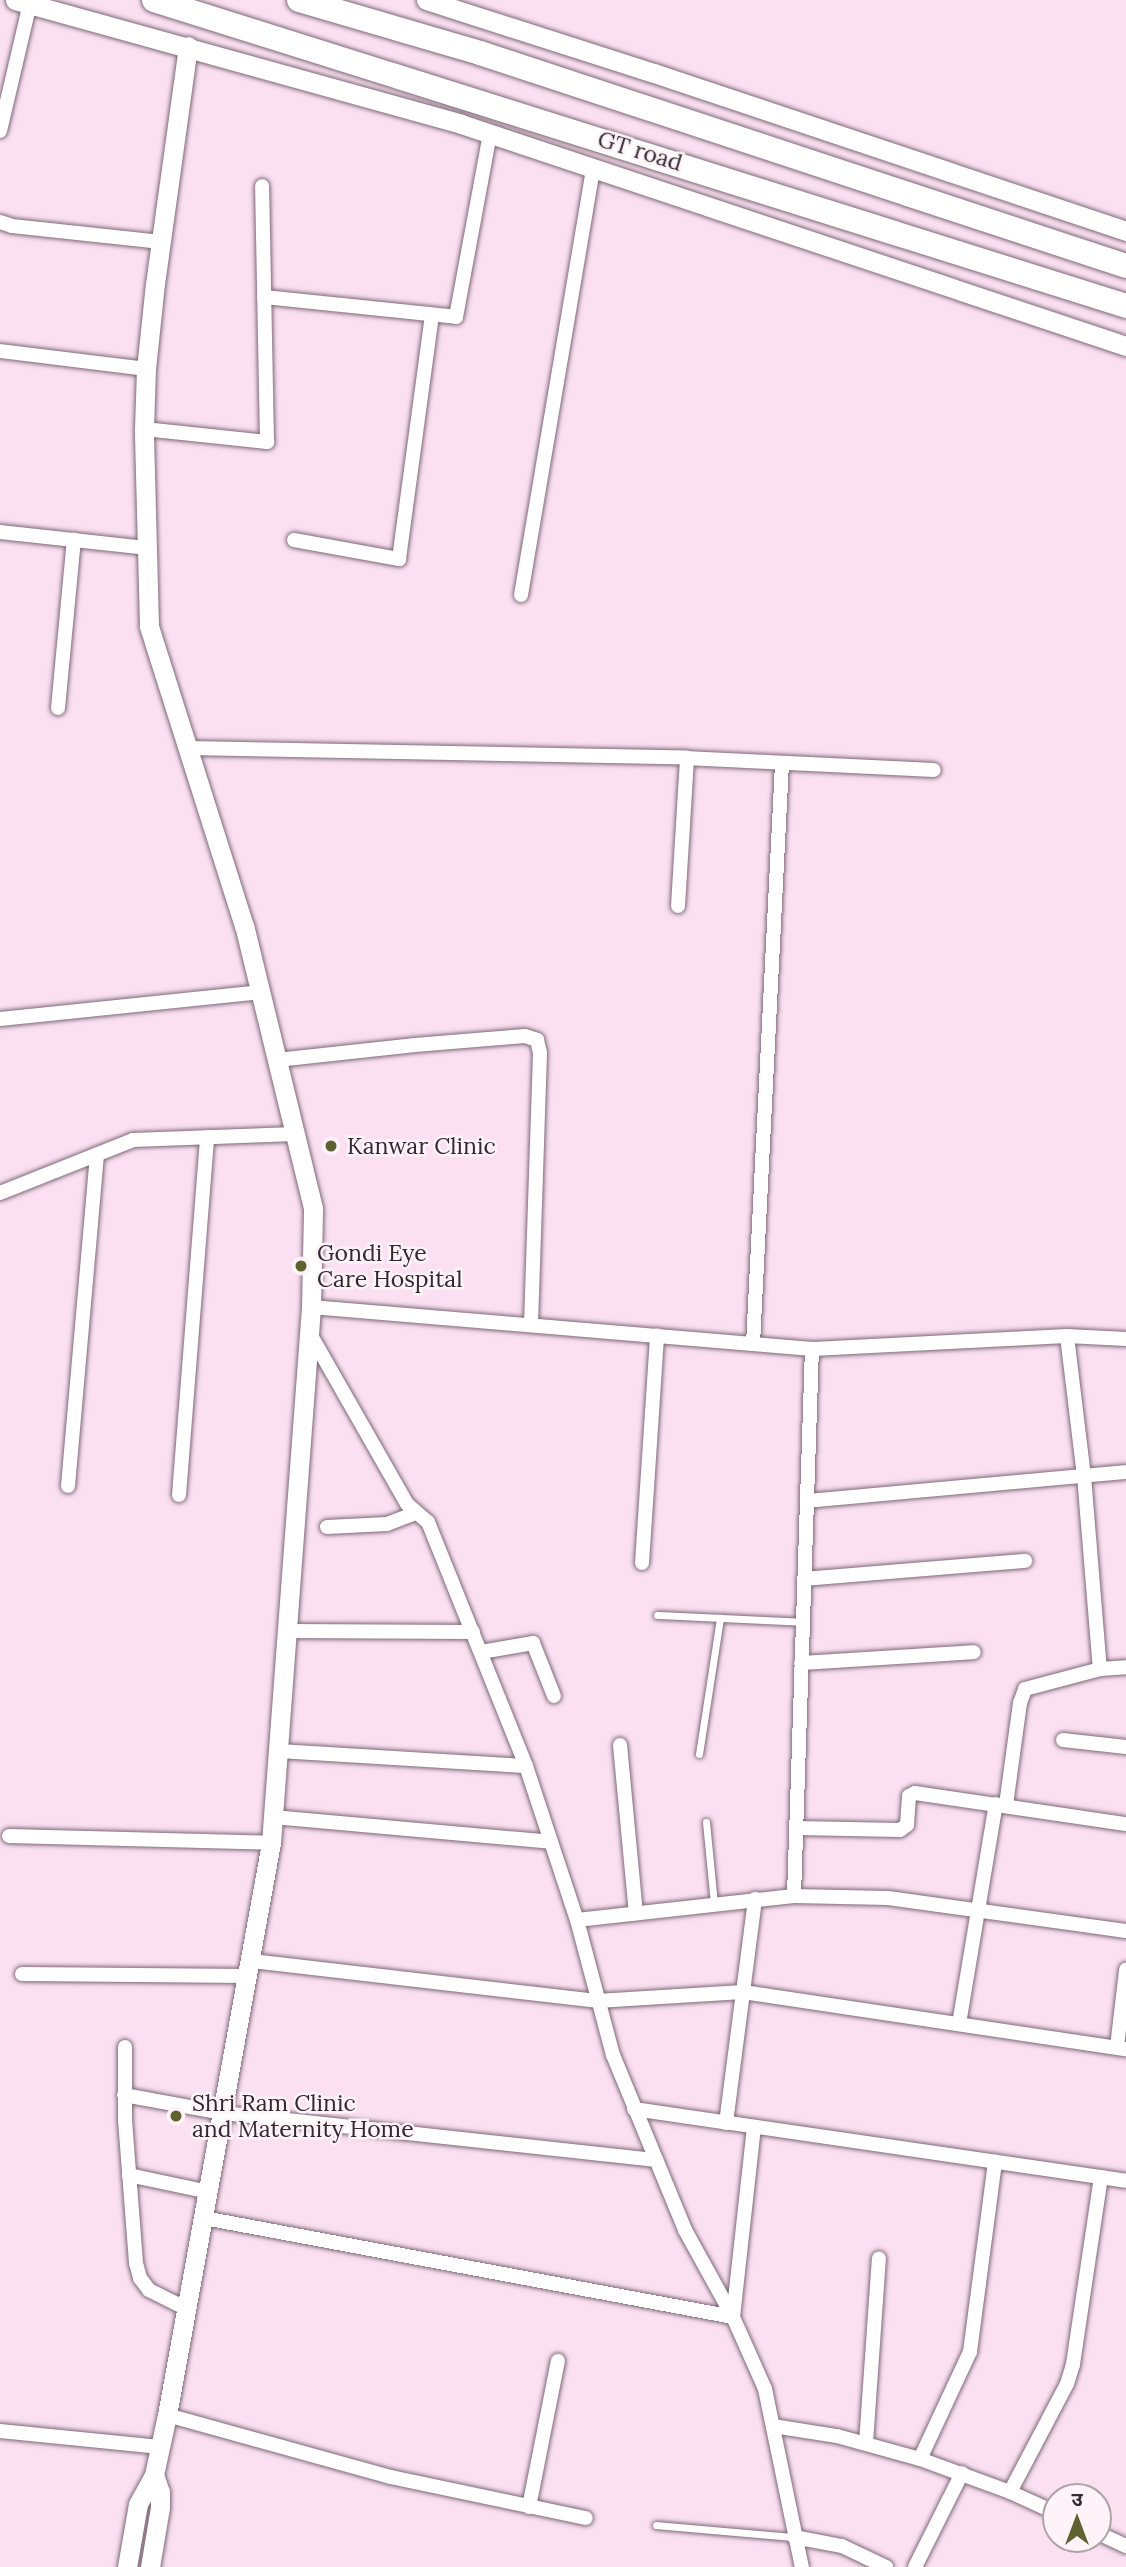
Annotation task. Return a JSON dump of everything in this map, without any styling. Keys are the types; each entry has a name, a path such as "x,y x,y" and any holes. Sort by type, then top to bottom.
{"highway":[{"name":"GT road","path":"154,0 1126,306"},
{"name":"GT road","path":"299,0 493,57 1126,266"}],"street":[{"path":"426,0 654,72 1126,231"},
{"path":"0,131 23,2 188,46 490,134 1126,345"},
{"path":"127,2567 138,2504 154,2475 167,2415 271,1843 311,1307 313,1208 244,926 149,626 144,429 146,369 160,242 188,46"},
{"path":"264,297 456,317 490,134"},
{"path":"521,595 593,168"},
{"path":"144,429 267,442 262,186"},
{"path":"0,222 12,226 160,242"},
{"path":"294,540 399,559 432,315"},
{"path":"0,351 146,369"},
{"path":"0,532 148,548"},
{"path":"58,708 74,540"},
{"path":"188,748 687,758 933,770"},
{"path":"678,906 687,758"},
{"path":"753,1344 782,763"},
{"path":"0,1019 260,992"},
{"path":"277,1060 525,1036 537,1040 540,1053 531,1325"},
{"path":"0,1193 133,1140 295,1134"},
{"path":"179,1495 207,1137"},
{"path":"68,1486 97,1154"},
{"path":"311,1307 812,1349 1067,1336 1126,1339"},
{"path":"310,1332 407,1504 428,1522 481,1652 526,1766 551,1842 576,1920 613,2055 685,2230 733,2317 765,2389 802,2567"},
{"path":"642,1563 657,1335"},
{"path":"1067,1336 1084,1476 1100,1669"},
{"path":"794,1896 812,1349"},
{"path":"807,1501 1126,1472"},
{"path":"327,1527 387,1524 415,1513"},
{"path":"804,1579 1025,1561"},
{"path":"286,1631 473,1632"},
{"path":"481,1652 533,1643 554,1696"},
{"path":"802,1663 974,1652"},
{"path":"959,2024 978,1910 1025,1689 1100,1669 1126,1667"},
{"path":"1063,1740 1126,1747"},
{"path":"620,1745 636,1913"},
{"path":"278,1751 526,1766"},
{"path":"796,1828 900,1830 907,1825 909,1800 915,1793 1126,1824"},
{"path":"273,1817 551,1842"},
{"path":"9,1836 271,1843"},
{"path":"576,1920 794,1896 888,1898 1126,1931"},
{"path":"726,2123 755,1899"},
{"path":"23,1974 250,1969 597,2001 743,1992 1121,2048 1126,1970"},
{"path":"125,2047 124,2095 136,2263 140,2278 149,2290 162,2299 187,2309"},
{"path":"124,2095 223,2113 656,2160"},
{"path":"634,2109 1126,2181"},
{"path":"733,2317 754,2127"},
{"path":"920,2459 970,2352 995,2162"},
{"path":"129,2175 209,2192"},
{"path":"1010,2492 1067,2384 1073,2364 1101,2177"},
{"path":"204,2218 733,2317"},
{"path":"866,2443 878,2259"},
{"path":"529,2507 558,2361"},
{"path":"167,2415 365,2470 586,2518"},
{"path":"773,2426 866,2443 920,2459 1010,2492 1042,2507"},
{"path":"0,2431 160,2447"},
{"path":"915,2567 962,2473"},
{"path":"150,2567 160,2507 160,2492 154,2475"},
{"path":"794,2537 842,2546 886,2567"}],"lane":[{"path":"657,1615 803,1622"},
{"path":"699,1754 720,1618"},
{"path":"706,1822 714,1904"},
{"path":"656,2525 794,2537"}],"place":[{"name":"Kanwar Clinic","path":"331,1146"},
{"name":"Gondi Eye Care Hospital","path":"301,1266"},
{"name":"Shri Ram Clinic and Maternity Home","path":"176,2116"}]}
